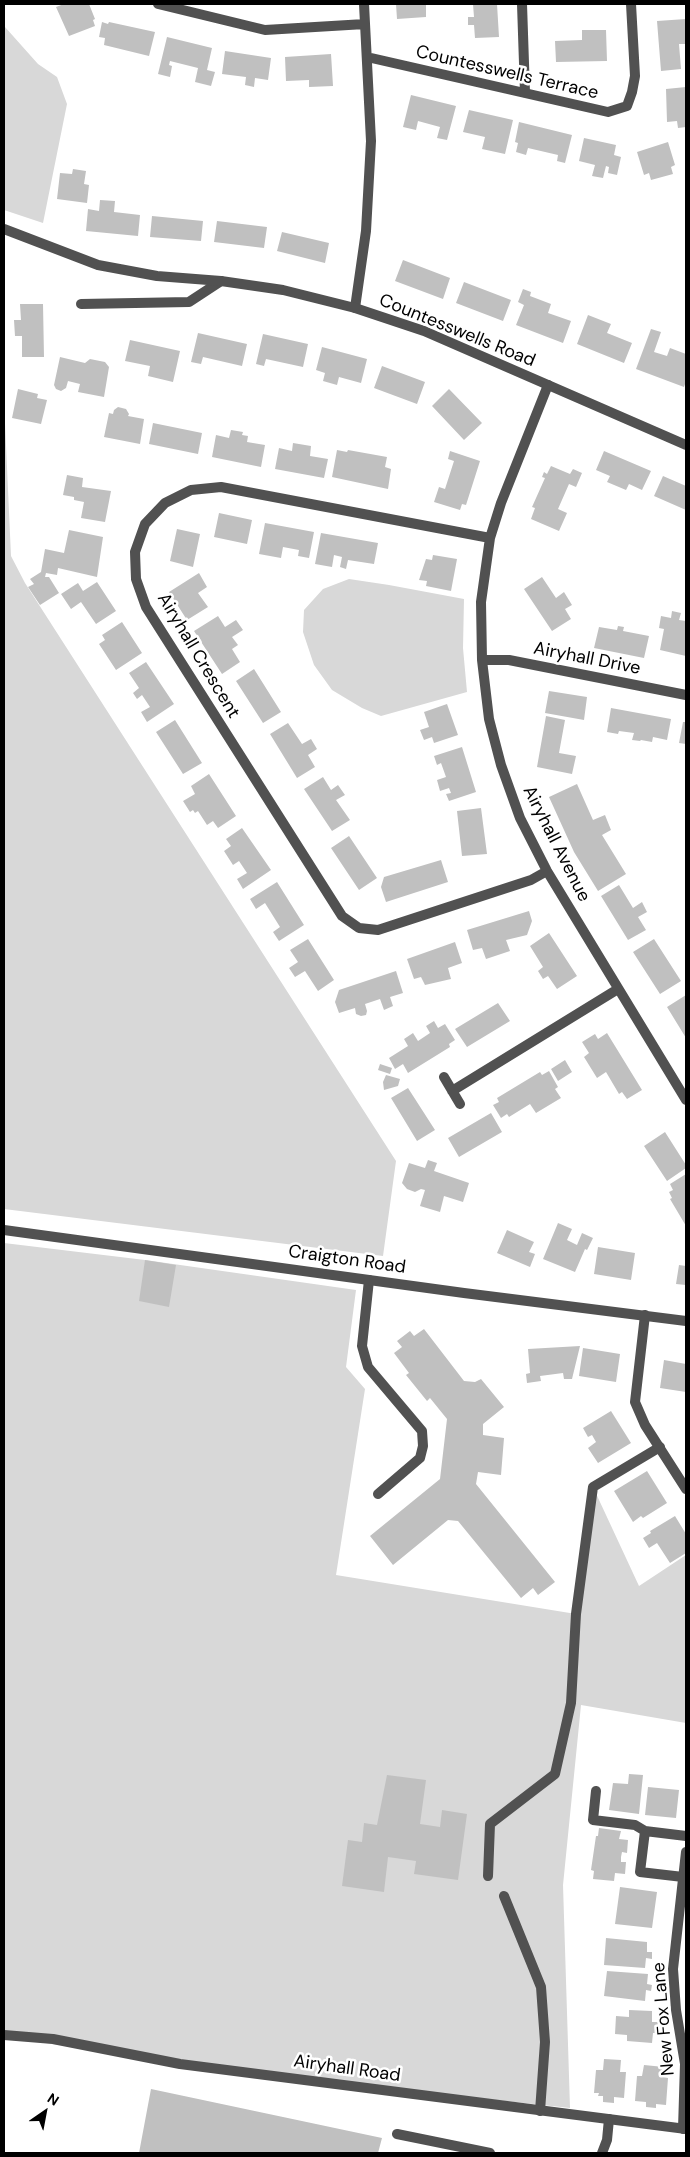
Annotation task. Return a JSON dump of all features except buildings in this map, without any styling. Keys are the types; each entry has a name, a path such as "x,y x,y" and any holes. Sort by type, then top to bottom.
{"street":[{"path":"158,4 265,30 365,24"},
{"path":"355,308 366,231 370,150 364,4"},
{"path":"522,4 525,93"},
{"name":"Countesswells Terrace","path":"367,57 608,112 627,106 635,76 631,4"},
{"name":"Countesswells Road","path":"4,229 98,264 157,276 221,281 283,290 355,308 424,331 686,445"},
{"path":"81,304 189,302 221,281"},
{"name":"Airyhall Avenue","path":"548,385 501,503 490,538 481,602 482,660 489,720 501,765 520,818 547,871 686,1100"},
{"name":"Airyhall Crescent","path":"490,538 221,487 191,490 164,504 145,524 135,552 136,579 146,607 342,916 359,928 378,930 531,880 547,871"},
{"name":"Airyhall Drive","path":"482,660 509,660 686,694"},
{"path":"452,1091 618,989"},
{"path":"444,1077 460,1104"},
{"name":"Craigton Road","path":"4,1230 686,1321"},
{"path":"369,1280 362,1346 368,1367 422,1431 423,1446 420,1458 378,1494"},
{"path":"645,1315 635,1402 645,1425 686,1490"},
{"path":"488,1876 490,1824 555,1774 571,1703 576,1614 593,1487 660,1447"},
{"path":"596,1791 593,1820 635,1825 645,1831 686,1836"},
{"path":"645,1831 640,1872 682,1877"},
{"name":"New Fox Lane","path":"684,2129 685,2064 676,2010 673,1969 686,1852"},
{"path":"504,1896 541,1987 545,2042 540,2111"},
{"name":"Airyhall Road","path":"4,2035 53,2039 180,2064 684,2129"},
{"path":"602,2153 607,2140 609,2119"},
{"path":"397,2134 490,2153"}],"shaded area":[{"path":"4,13 5,27 38,64 57,77 67,104 43,223 4,210"},
{"path":"4,401 11,556 25,583 396,1161 383,1256 4,1209"},
{"path":"349,579 464,599 463,648 467,692 381,716 362,708 332,690 314,665 303,632 304,610 323,589"},
{"path":"4,1243 145,1260 356,1290 346,1367 365,1389 336,1575 576,1614 593,1487 639,1586 686,1555 686,1723 581,1705 563,1885 570,2108 284,2077 4,2037"}]}
